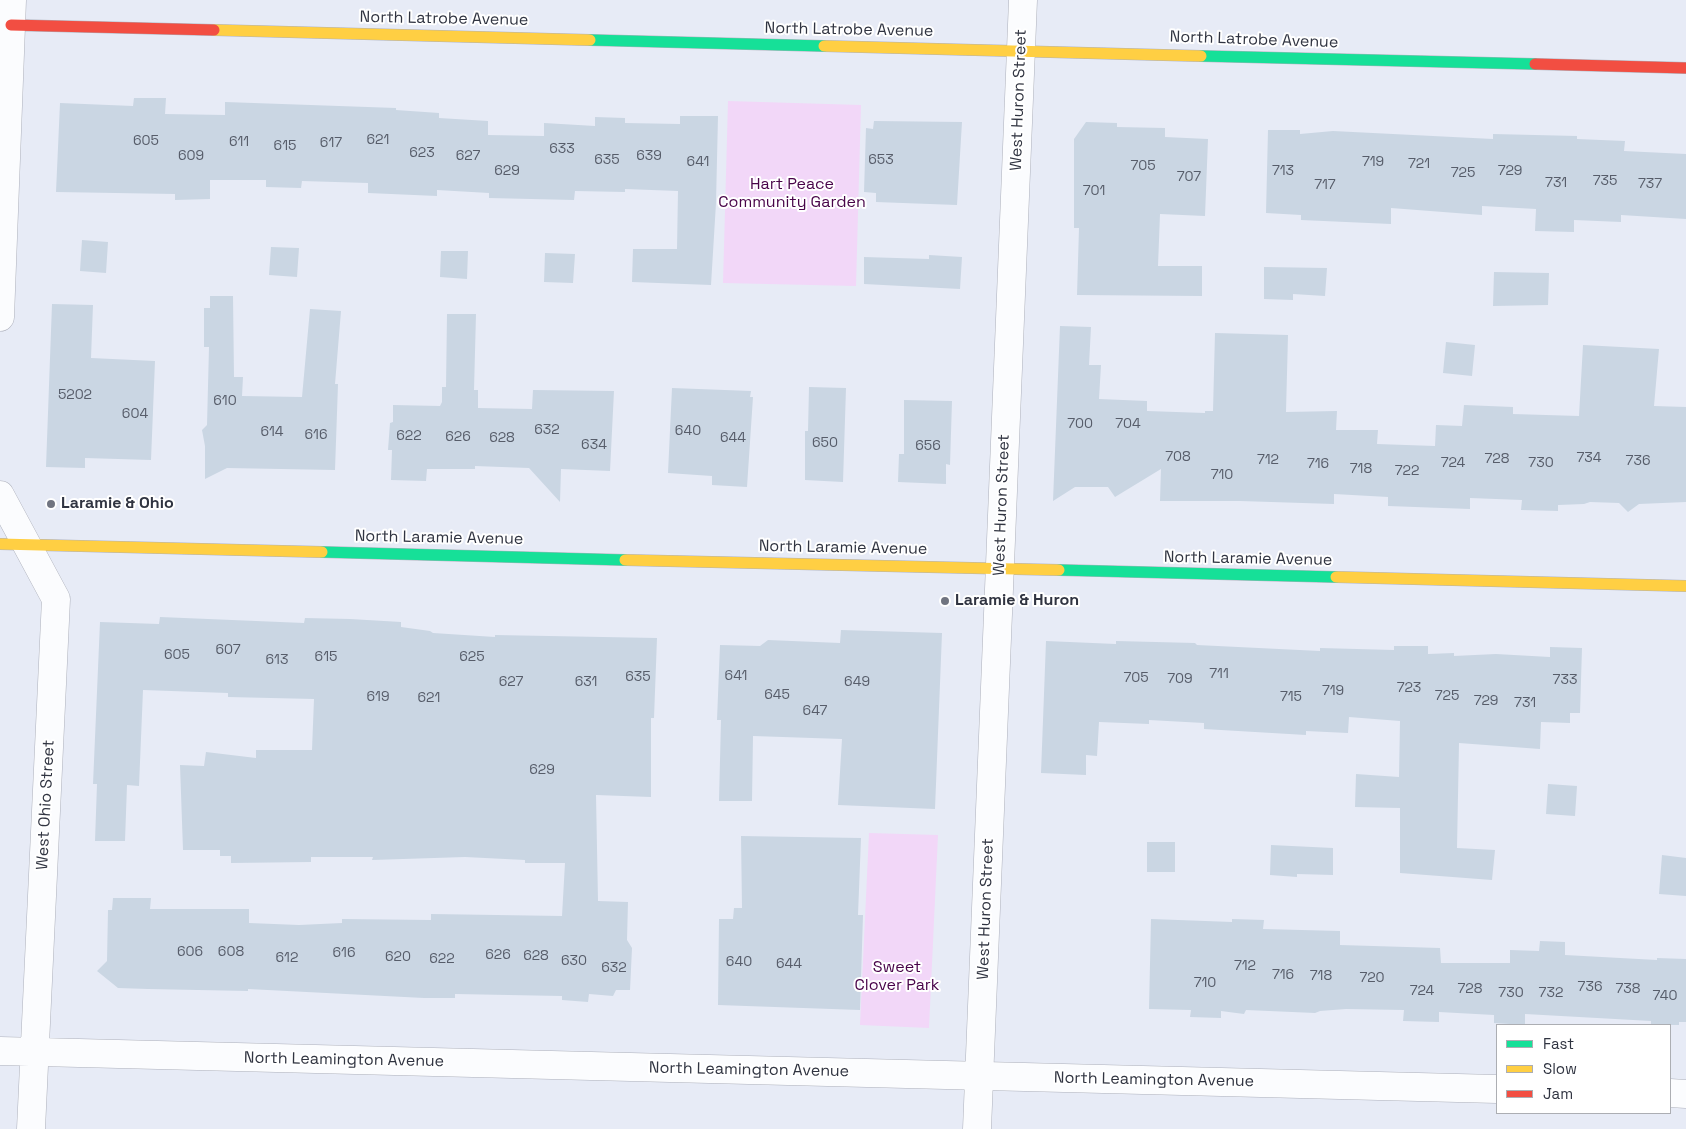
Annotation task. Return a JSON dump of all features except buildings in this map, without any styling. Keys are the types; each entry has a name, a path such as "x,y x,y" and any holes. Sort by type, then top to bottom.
{"street":[{"name":"West Huron Street","path":"977,1129 1023,0"},
{"name":"North Latrobe Avenue","path":"12,12 1021,50 1686,68"},
{"path":"0,317 12,12"},
{"name":"West Ohio Street","path":"0,495 56,599 31,1129"},
{"name":"North Laramie Avenue","path":"0,544 1686,586"},
{"name":"North Leamington Avenue","path":"0,1051 1496,1089"},
{"path":"1671,1093 1686,1094"}],"green space":[{"name":"Hart Peace Community Garden","path":"728,101 861,105 856,286 723,283"},
{"name":"Sweet Clover Park","path":"869,833 938,835 929,1028 860,1025"}],"traffic: fast":[{"path":"590,40 824,46"},
{"path":"1201,56 1535,64"},
{"path":"322,552 625,560"},
{"path":"1059,570 1336,577"}],"traffic: slow":[{"path":"214,30 590,40"},
{"path":"824,46 1201,56"},
{"path":"0,544 322,552"},
{"path":"625,560 1059,570"},
{"path":"1336,577 1686,586"}],"traffic: jam":[{"path":"11,25 214,30"},
{"path":"1535,64 1686,68"}],"place":[{"name":"Laramie & Ohio","path":"51,504"},
{"name":"Laramie & Huron","path":"945,601"}]}
